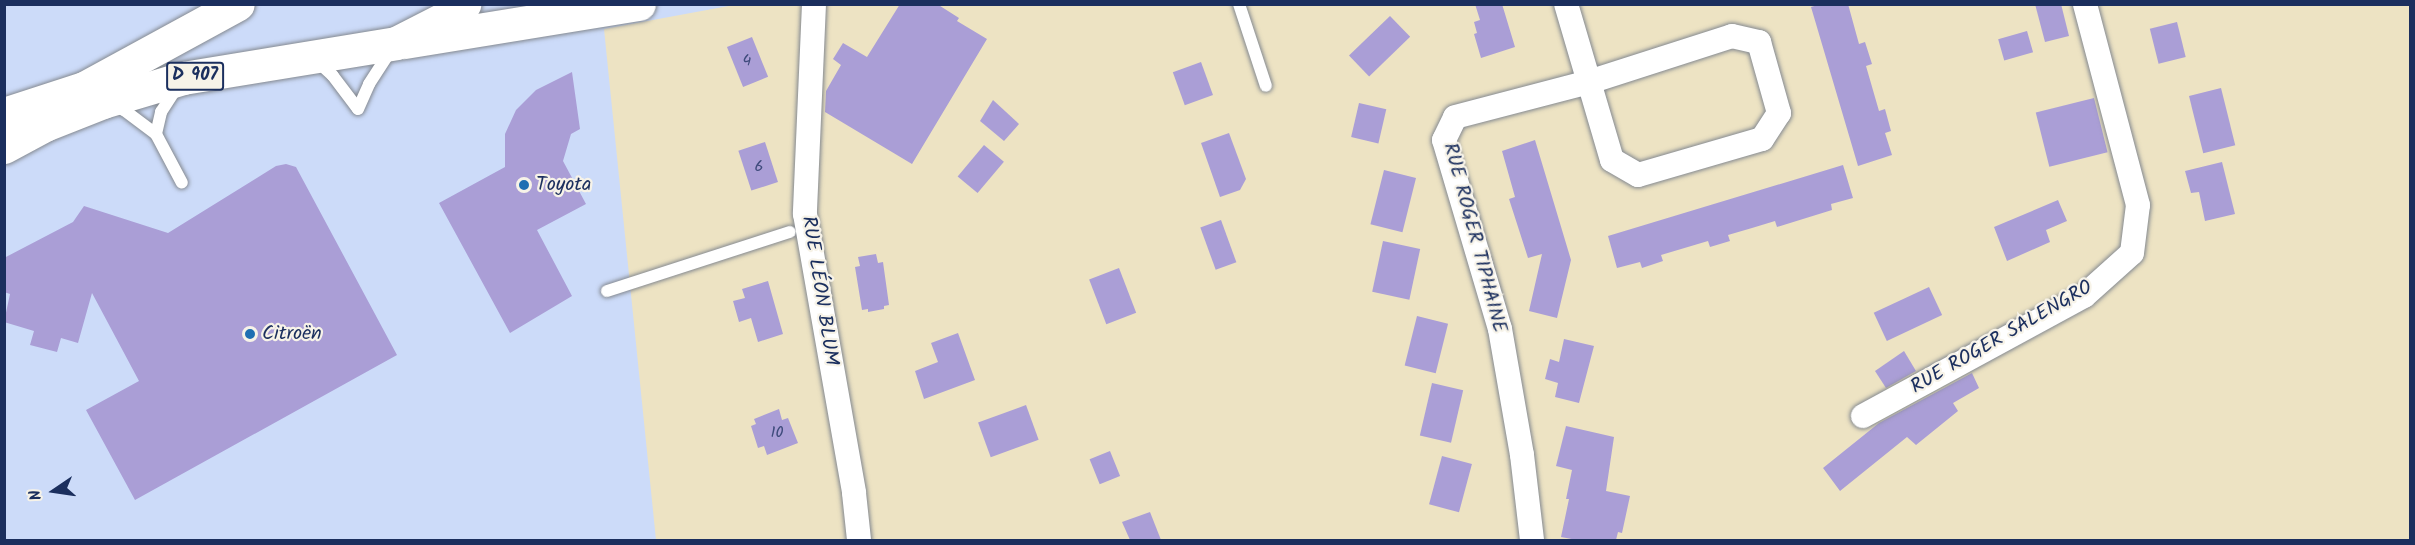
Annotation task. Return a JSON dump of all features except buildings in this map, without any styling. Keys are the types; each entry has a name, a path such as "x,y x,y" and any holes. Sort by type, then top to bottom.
{"main road":[{"name":"D 907","path":"4,114 84,88 238,4"},
{"name":"D 907","path":"4,147 45,125 103,102 183,78 396,43 445,18 464,4"},
{"path":"396,43 639,4"}],"street":[{"name":"RUE LÉON BLUM","path":"814,4 805,214 854,493 859,540"},
{"path":"1566,4 1589,82"},
{"name":"RUE ROGER SALENGRO","path":"1863,416 2084,296 2132,253 2138,205 2085,4"},
{"name":"RUE ROGER TIPHAINE","path":"1532,540 1522,455 1500,329 1444,140 1455,117 1589,82 1732,36 1759,42 1779,113 1762,139 1638,175 1612,160 1589,82"}],"lane":[{"path":"1239,4 1266,86"},
{"path":"313,57 333,76 358,109 377,70 396,43"},
{"path":"156,134 161,112 183,78"},
{"path":"103,102 124,110 156,134 182,183"},
{"path":"607,291 790,232"}],"shaded area":[{"path":"4,5 734,5 604,29 656,540 5,540"}],"place":[{"name":"Toyota","path":"524,185"},
{"name":"Citroën","path":"250,334"}]}
